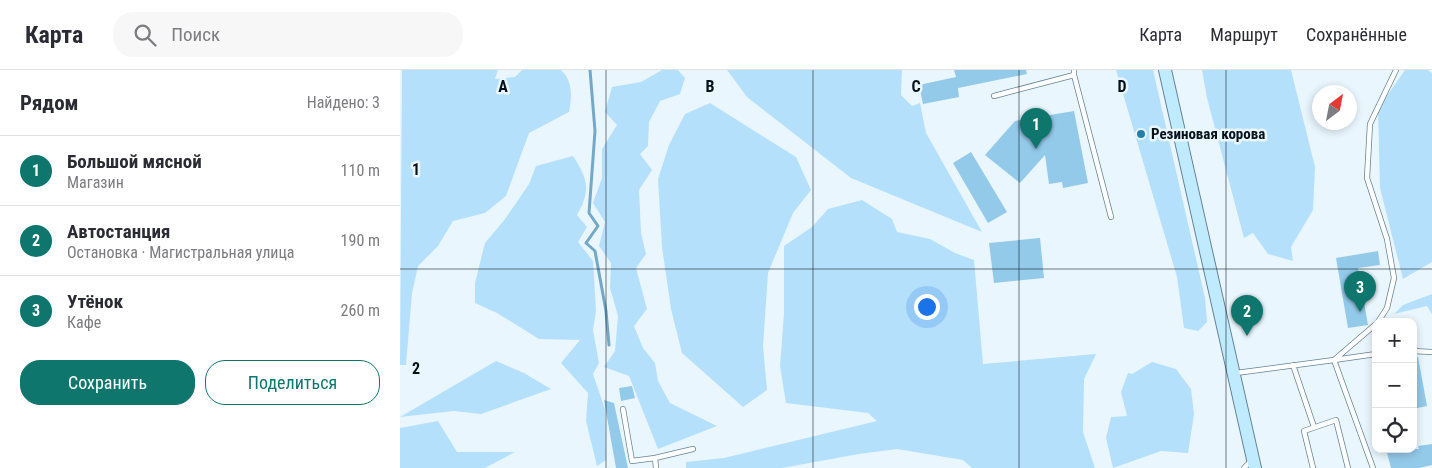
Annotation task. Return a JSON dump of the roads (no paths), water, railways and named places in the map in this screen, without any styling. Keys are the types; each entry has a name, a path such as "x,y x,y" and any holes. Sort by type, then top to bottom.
{"main road":[{"path":"1165,70 1233,374 1250,465"}],"lane":[{"path":"1380,318 1387,308 1394,278 1387,239 1367,178 1370,124 1396,70"},
{"path":"994,96 1074,73 1111,217"},
{"path":"1334,360 1372,327"},
{"path":"1417,351 1432,352"},
{"path":"1233,374 1372,355"},
{"path":"1334,360 1373,468"},
{"path":"1294,365 1314,427"},
{"path":"623,409 632,461 693,449"},
{"path":"1313,468 1304,431 1336,420 1348,468"},
{"path":"655,458 656,468"}],"waterway":[{"path":"590,70 595,131 589,213 598,226 586,243 595,251 606,311 609,345"}],"place":[{"name":"Резиновая корова","path":"1141,134"},
{"name":"Большой мясной","path":"1036,149"},
{"name":"Утёнок","path":"1360,312"},
{"name":"Автостанция","path":"1247,336"}]}
